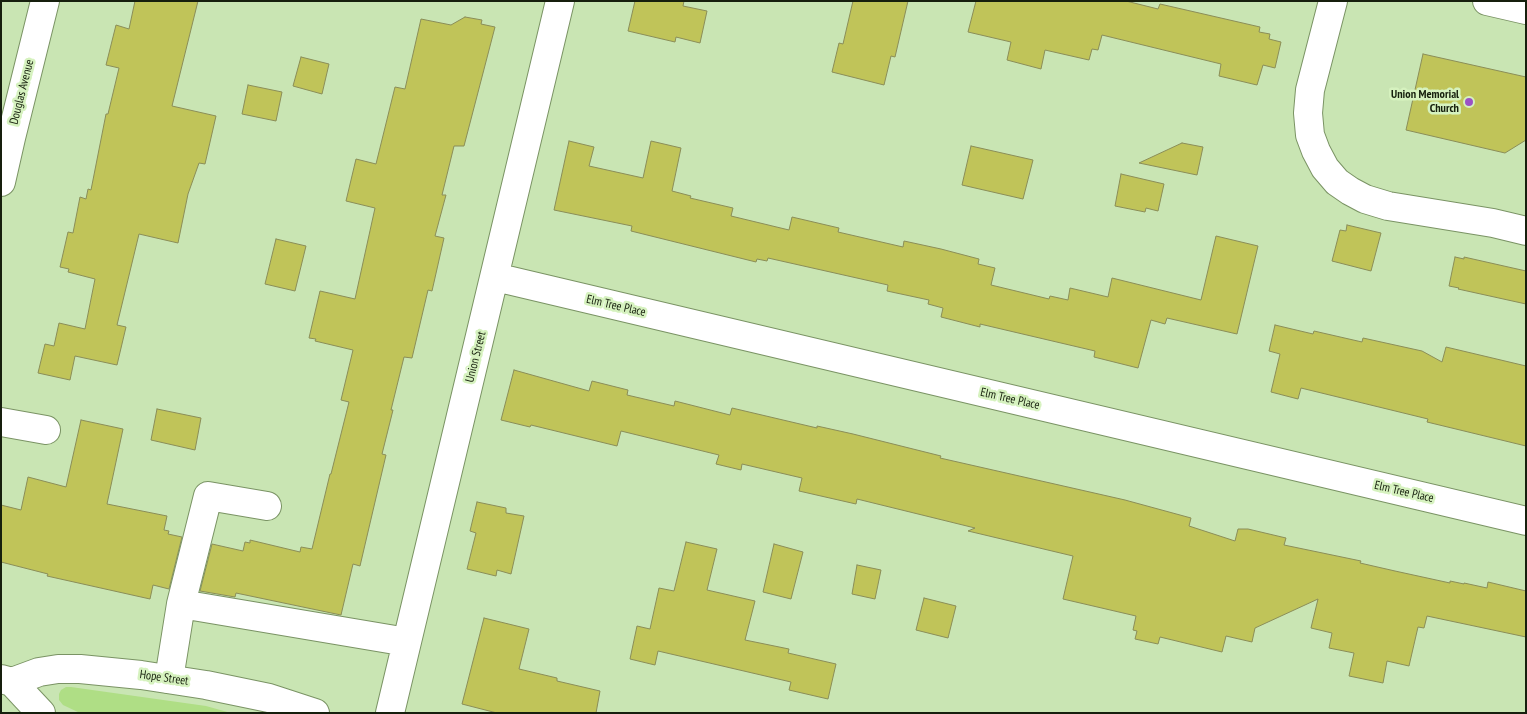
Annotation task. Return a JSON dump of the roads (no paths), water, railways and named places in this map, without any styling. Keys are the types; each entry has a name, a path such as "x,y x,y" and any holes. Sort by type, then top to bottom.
{"street":[{"name":"Douglas Avenue","path":"1,182 6,137 45,1"},
{"name":"Union Street","path":"390,713 560,1"},
{"path":"1333,1 1310,90 1308,113 1310,135 1325,168 1338,182 1365,199 1388,206 1493,223 1526,231"},
{"path":"1487,1 1526,10"},
{"name":"Elm Tree Place","path":"495,277 1526,521"},
{"path":"1,422 46,430"},
{"path":"169,679 181,604 208,496 267,506"},
{"path":"181,604 407,642"},
{"name":"Hope Street","path":"6,680 58,669 80,669 169,679 270,698 315,713"},
{"name":"Hope Street","path":"6,680 41,713"}],"place":[{"name":"Union Memorial Church","path":"1469,102"}]}
